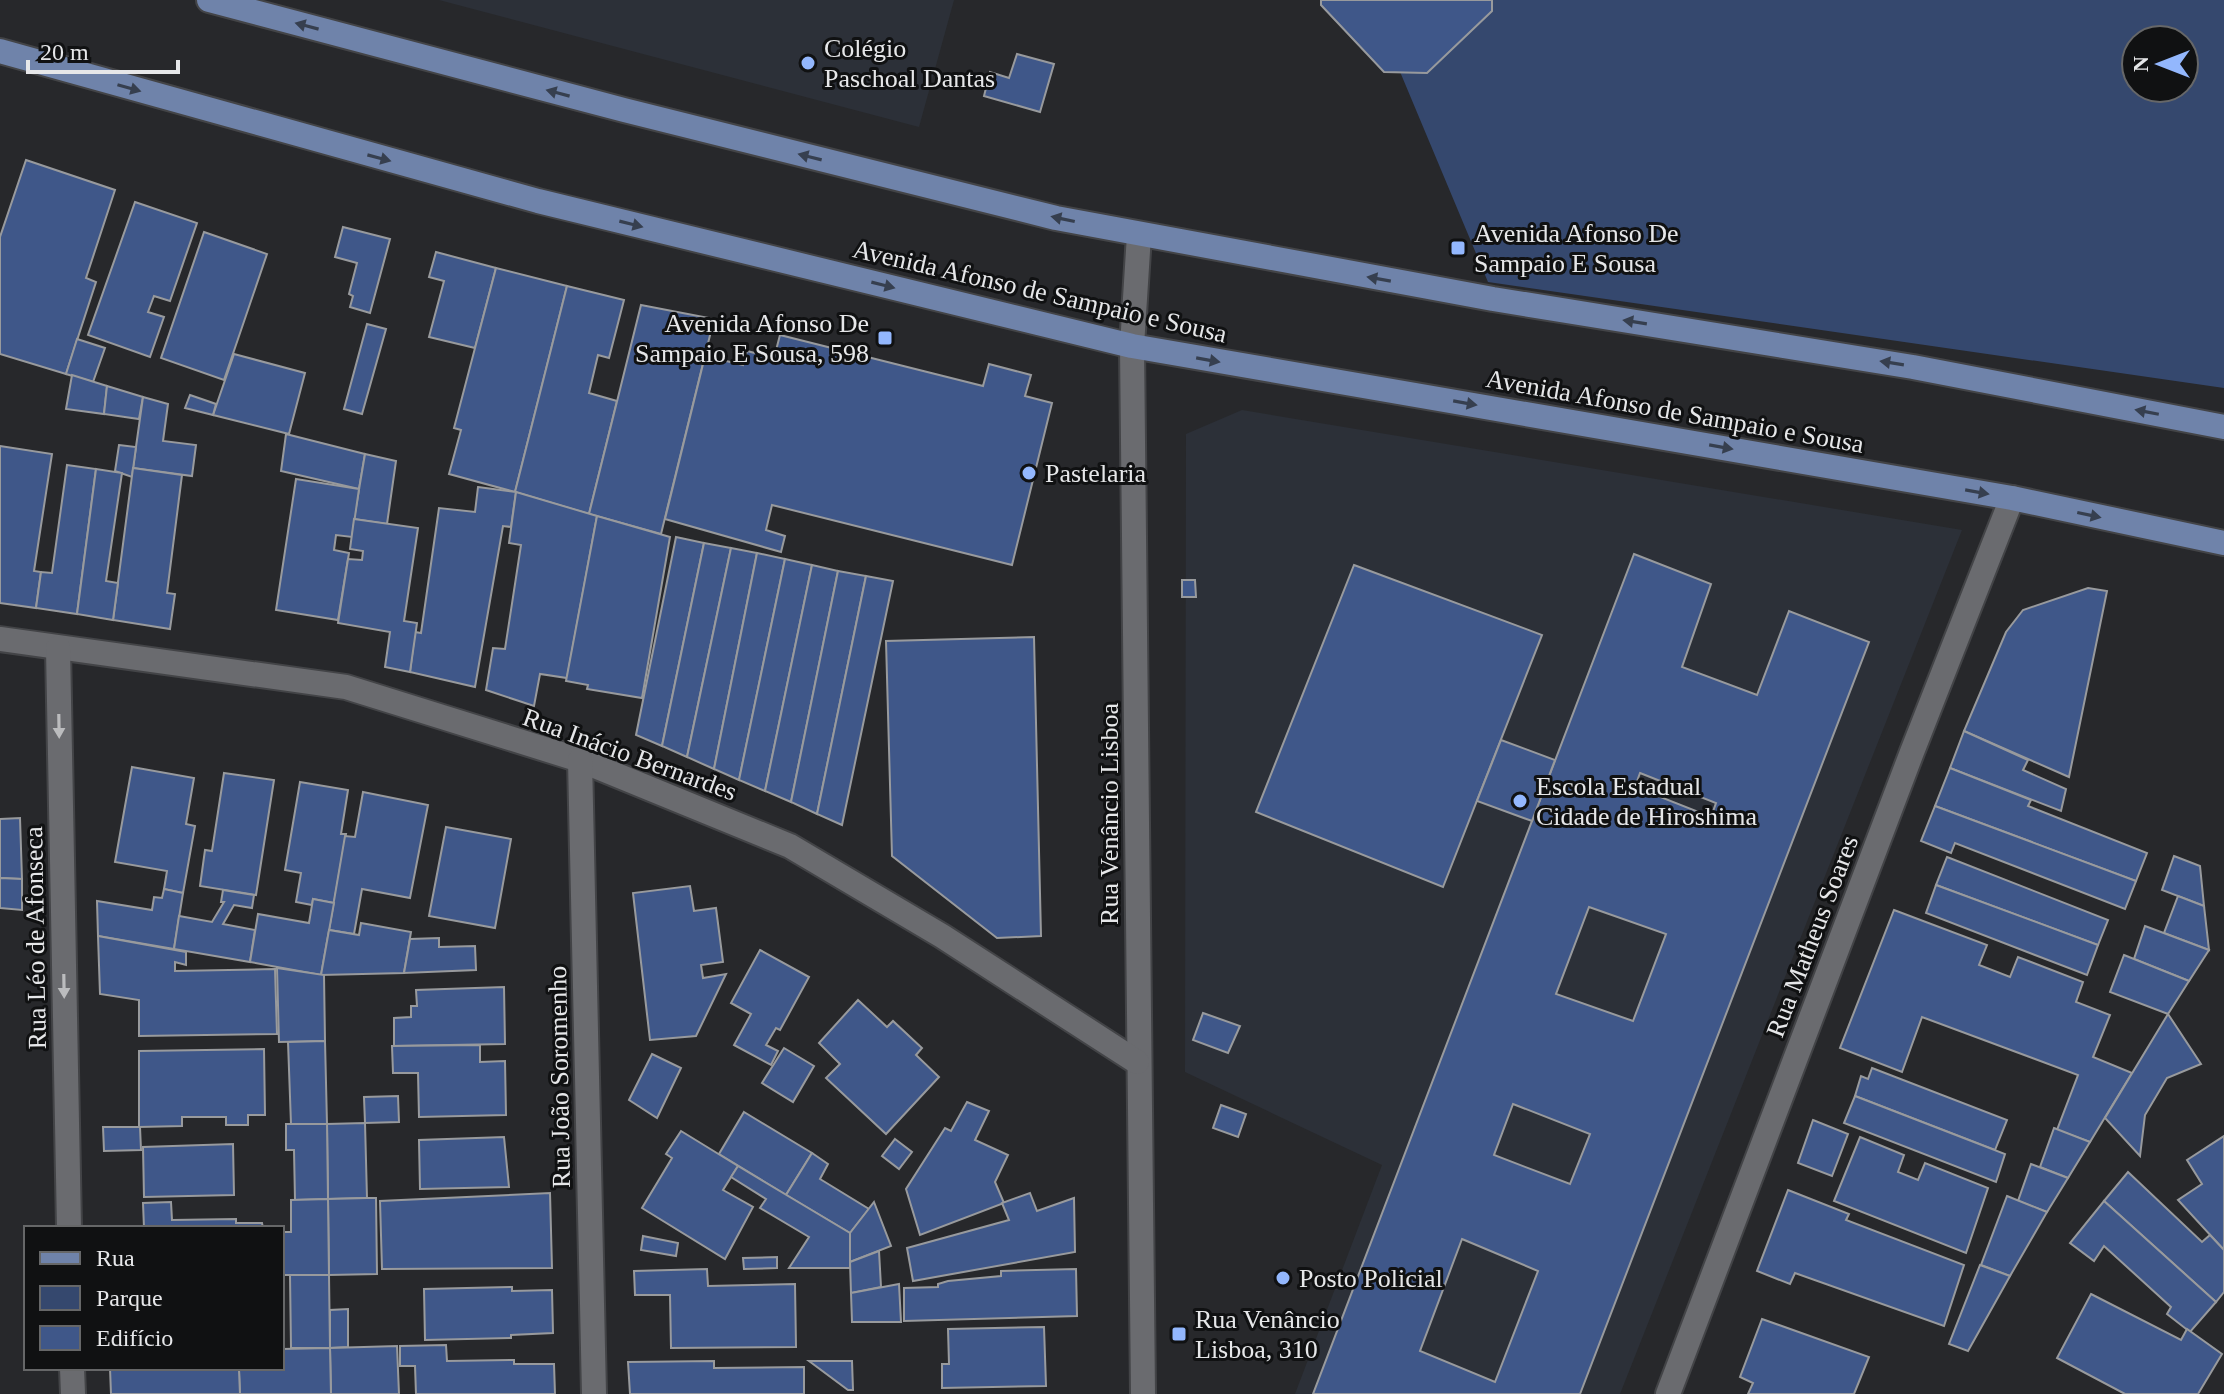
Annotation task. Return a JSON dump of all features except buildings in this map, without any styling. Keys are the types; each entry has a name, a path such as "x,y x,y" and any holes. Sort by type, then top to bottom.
{"main road":[{"path":"209,0 654,118 1056,218 1493,299 1913,367 2224,427"},
{"name":"Avenida Afonso de Sampaio e Sousa","path":"0,51 538,201 1132,346 2012,498 2224,543"}],"street":[{"name":"Rua Venâncio Lisboa","path":"1139,235 1132,346 1137,1062 1143,1394"},
{"name":"Rua Matheus Soares","path":"1668,1394 2012,498"},
{"name":"Rua Inácio Bernardes","path":"0,639 346,687 580,760 790,846 942,936 1137,1062"},
{"name":"Rua Léo de Afonseca","path":"58,648 69,1226"},
{"name":"Rua João Soromenho","path":"580,760 594,1394"},
{"path":"72,1370 73,1394"}],"shaded area":[{"name":"Colégio Paschoal Dantas","path":"439,0 954,0 919,127"},
{"name":"Escola Estadual Cidade de Hiroshima","path":"1242,410 1962,530 1620,1394 1295,1394 1382,1165 1185,1072 1186,434"}],"green space":[{"path":"1370,0 2224,0 2224,388 1488,282"}],"place":[{"name":"Colégio Paschoal Dantas","path":"808,63"},
{"name":"Avenida Afonso De Sampaio E Sousa","path":"1458,248"},
{"name":"Avenida Afonso De Sampaio E Sousa, 598","path":"885,338"},
{"name":"Pastelaria","path":"1029,473"},
{"name":"Escola Estadual Cidade de Hiroshima","path":"1520,801"},
{"name":"Posto Policial","path":"1283,1278"},
{"name":"Rua Venâncio Lisboa, 310","path":"1179,1334"}]}
